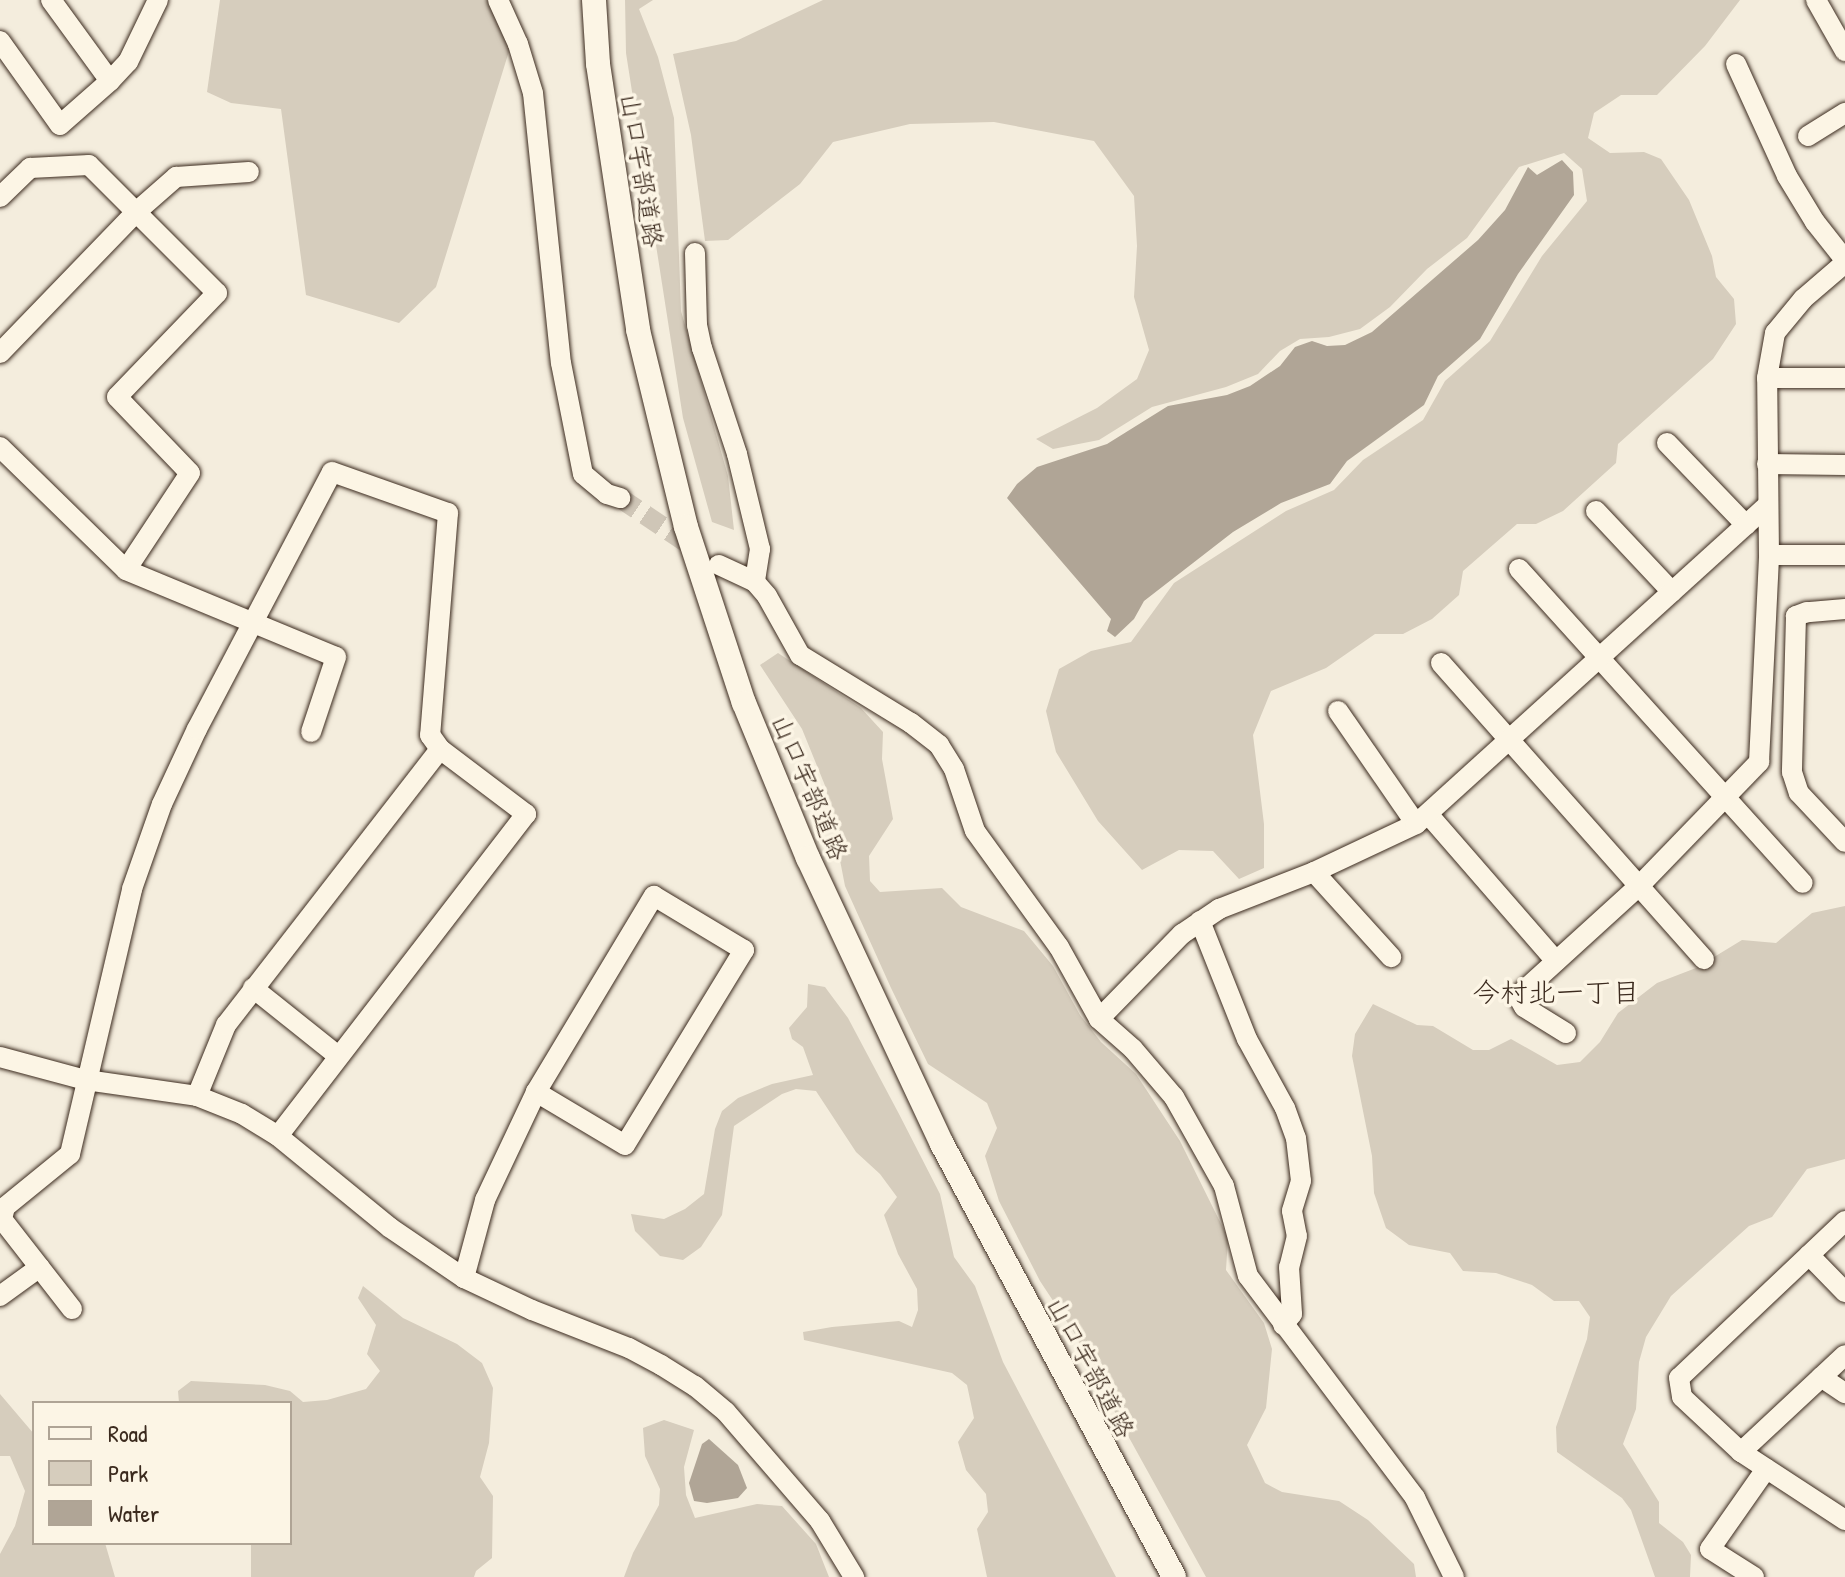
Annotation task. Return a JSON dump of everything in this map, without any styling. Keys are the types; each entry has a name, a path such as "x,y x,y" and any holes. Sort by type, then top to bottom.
{"main road":[{"name":"山口宇部道路","path":"594,0 598,64 638,330 686,527 744,703 808,858 942,1144 1171,1577"}],"street":[{"path":"51,0 110,81"},
{"path":"0,41 60,125 128,62 158,0"},
{"path":"498,0 518,44 533,93 561,363 583,474 607,494 620,498"},
{"path":"1816,0 1836,13 1845,51"},
{"path":"1566,1033 1524,1007 1518,996 1639,886 1759,762 1769,555 1767,378 1775,333 1803,299 1845,262 1815,222 1787,176 1736,64"},
{"path":"1808,136 1845,113"},
{"path":"0,197 30,168 89,165 217,293 117,397 190,473 126,570"},
{"path":"0,353 135,213 176,177 249,172"},
{"path":"695,253 697,325 737,454 760,549 755,582"},
{"path":"1767,378 1845,378"},
{"path":"1667,443 1746,525"},
{"path":"2,453 126,570 336,657 311,732"},
{"path":"1767,464 1845,465"},
{"path":"72,1309 2,1219 5,1207 70,1154 132,889 162,804 332,472 448,513 430,735 440,749 526,814 337,1055 278,1136"},
{"path":"1099,1019 1182,934 1219,909 1314,872 1422,819 1767,506"},
{"path":"1596,511 1672,592"},
{"path":"1769,555 1845,555"},
{"path":"719,565 755,582 767,596 800,655 911,723 939,745 954,769 975,831 1059,947 1099,1019 1133,1049 1174,1097 1224,1186 1248,1276 1415,1498 1454,1577"},
{"path":"1519,569 1803,883"},
{"path":"1845,609 1807,612 1796,616 1792,772 1799,793 1845,842"},
{"path":"1441,663 1704,959"},
{"path":"1338,711 1422,819 1556,961"},
{"path":"197,1096 226,1025 440,749"},
{"path":"1314,872 1391,957"},
{"path":"464,1278 485,1200 536,1092 654,896 744,950 625,1145 536,1092"},
{"path":"1200,921 1247,1039 1285,1108 1296,1138 1301,1181 1292,1211 1297,1236 1289,1267 1292,1314 1283,1325"},
{"path":"253,988 337,1055"},
{"path":"0,1057 86,1080 197,1096 242,1114 278,1136 389,1227 464,1278 532,1310 629,1348 695,1386 726,1412 784,1476 834,1540 854,1577"},
{"path":"1845,1221 1679,1378 1682,1397 1741,1452 1845,1520"},
{"path":"1809,1255 1845,1292"},
{"path":"0,1296 40,1267"},
{"path":"1741,1452 1845,1355"},
{"path":"1821,1377 1845,1393"},
{"path":"1754,1577 1710,1549 1766,1469"}],"green space":[{"path":"220,0 487,0 510,48 436,287 399,323 306,295 281,109 231,103 207,92"},
{"path":"625,0 653,0 639,9 658,57 674,118 681,311 728,476 734,530 712,522 683,418 626,53"},
{"path":"823,0 1740,0 1705,46 1657,95 1621,95 1594,113 1588,138 1610,153 1644,152 1661,159 1689,200 1712,256 1716,277 1734,299 1736,324 1713,359 1618,444 1616,463 1563,511 1536,524 1517,524 1463,571 1459,595 1432,619 1403,634 1375,634 1326,668 1271,691 1253,735 1264,824 1264,868 1239,879 1213,851 1179,850 1142,870 1098,821 1056,752 1046,711 1059,669 1091,651 1131,642 1174,583 1286,511 1334,490 1363,460 1423,420 1445,381 1490,341 1542,256 1587,201 1582,169 1564,153 1519,167 1467,238 1427,269 1390,307 1360,329 1329,337 1300,339 1280,351 1258,374 1226,387 1152,407 1099,440 1053,449 1036,439 1097,408 1137,379 1149,350 1134,297 1137,246 1134,196 1094,141 994,122 910,124 833,142 800,184 728,240 705,241 691,135 673,54 736,41"},
{"path":"778,653 861,708 883,732 882,759 893,819 869,856 870,881 880,892 942,888 961,907 1024,931 1053,966 1080,1015 1101,1042 1136,1074 1180,1141 1228,1238 1226,1270 1264,1323 1272,1349 1266,1408 1247,1445 1265,1483 1282,1492 1339,1501 1368,1520 1414,1564 1416,1577 1206,1577 1075,1334 1040,1281 999,1201 985,1156 997,1128 987,1103 928,1064 891,988 845,886 826,788 802,729 760,665"},
{"path":"1845,906 1845,1159 1807,1169 1772,1217 1749,1226 1671,1296 1646,1337 1639,1362 1636,1409 1623,1444 1659,1502 1659,1523 1683,1542 1691,1555 1690,1577 1655,1577 1631,1510 1622,1498 1557,1452 1556,1427 1587,1339 1590,1317 1579,1301 1554,1301 1532,1285 1496,1273 1463,1271 1450,1253 1409,1245 1386,1228 1374,1193 1372,1156 1352,1056 1355,1034 1373,1004 1417,1025 1433,1026 1473,1050 1489,1050 1511,1039 1557,1065 1580,1062 1600,1042 1618,1013 1657,983 1696,968 1742,940 1776,943 1812,913"},
{"path":"808,984 825,987 848,1018 899,1114 940,1194 954,1257 975,1286 1003,1362 1116,1577 987,1577 977,1529 988,1512 986,1494 966,1470 958,1442 974,1418 967,1385 952,1373 804,1340 803,1332 832,1327 899,1321 912,1327 918,1310 917,1289 898,1254 884,1215 897,1197 880,1174 856,1152 816,1091 796,1089 782,1094 734,1126 722,1215 701,1247 683,1260 660,1256 635,1231 631,1214 664,1219 685,1209 704,1194 715,1129 722,1111 738,1098 772,1084 813,1075 803,1047 792,1039 789,1028 807,1007"},
{"path":"363,1286 403,1318 457,1344 482,1363 493,1388 489,1443 480,1477 493,1496 492,1558 476,1571 474,1577 251,1577 251,1545 292,1545 292,1401 179,1401 178,1391 191,1381 265,1385 290,1391 303,1402 327,1400 366,1389 380,1371 367,1354 376,1325 358,1298"},
{"path":"0,1394 32,1432 32,1545 106,1545 115,1577 0,1577 0,1554 15,1526 25,1491 10,1456 0,1456"},
{"path":"664,1420 694,1430 684,1467 686,1495 695,1518 757,1504 782,1506 816,1544 829,1577 624,1577 659,1505 660,1489 645,1456 643,1428"}],"water":[{"path":"1562,160 1573,172 1574,195 1518,274 1480,339 1438,376 1424,405 1347,461 1330,484 1281,503 1233,532 1144,601 1134,619 1115,637 1107,631 1111,619 1007,498 1017,484 1037,467 1107,444 1168,406 1227,395 1250,386 1280,366 1295,347 1312,341 1327,346 1345,345 1372,332 1478,240 1505,210 1528,167 1537,175"},
{"path":"709,1439 738,1465 747,1488 738,1498 707,1503 694,1501 689,1483 702,1444"}],"tunnel":[{"path":"620,498 699,551"}],"district":[{"name":"今村北一丁目","path":"1556,992"}]}
